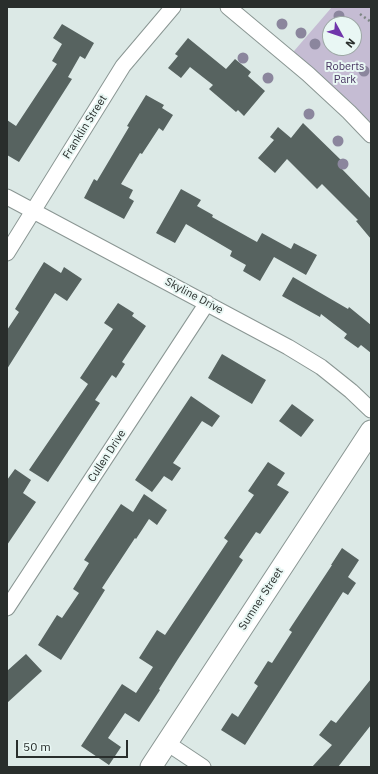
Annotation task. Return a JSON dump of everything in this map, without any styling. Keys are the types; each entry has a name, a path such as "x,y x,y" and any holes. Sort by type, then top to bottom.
{"street":[{"name":"Franklin Street","path":"7,253 123,66 173,7"},
{"path":"228,7 308,74 371,135"},
{"name":"Skyline Drive","path":"7,197 288,347 321,367 351,390 371,410"},
{"name":"Cullen Drive","path":"7,608 207,303"},
{"name":"Sumner Street","path":"151,767 371,431"},
{"path":"167,743 203,767"}],"path":[{"path":"360,14 371,22"}],"green space":[{"name":"Roberts Park","path":"332,7 371,7 371,135 288,58 322,19 322,56 362,56 362,16 324,16"}],"building":[{"path":"62,24 94,43 85,59 80,56 68,77 72,79 19,162 7,155 7,120 16,126 57,64 52,61 62,44 53,38"},
{"path":"188,38 226,69 235,59 251,72 248,76 265,91 244,116 238,110 236,112 209,89 213,85 190,67 181,78 168,68 178,56 175,54"},
{"path":"146,95 164,105 162,108 173,115 163,131 159,128 142,154 140,153 121,184 133,190 129,198 134,201 124,219 84,198 94,179 97,181"},
{"path":"303,123 343,162 339,166 371,199 371,239 356,221 358,220 322,184 317,189 287,159 275,173 258,158 274,140 270,137 278,127 291,138"},
{"path":"181,189 201,200 197,206 213,215 212,217 257,242 262,233 291,249 294,243 317,255 306,275 274,257 260,281 243,271 246,265 230,256 232,251 186,224 175,243 156,233"},
{"path":"44,262 61,273 64,267 82,279 67,301 55,293 7,369 7,330 19,312 15,309"},
{"path":"293,277 348,309 349,307 371,325 371,353 361,345 358,348 344,338 347,334 321,314 320,317 282,296"},
{"path":"118,303 134,313 132,316 146,326 122,362 125,364 116,378 112,375 95,400 100,403 48,482 29,470 88,384 80,378 113,329 104,323"},
{"path":"222,354 266,380 252,404 208,378"},
{"path":"191,396 220,416 212,427 202,421 173,463 181,468 172,481 164,476 152,492 135,480"},
{"path":"292,404 314,420 301,437 279,421"},
{"path":"268,462 285,473 277,485 289,492 260,534 256,532 239,557 243,560 178,659 139,722 125,713 108,738 121,747 109,765 81,746 122,684 136,693 153,667 139,658 157,630 165,635 228,541 224,538 254,495 248,491"},
{"path":"15,469 31,480 23,493 36,502 7,545 7,480"},
{"path":"144,494 167,510 157,525 149,519 136,539 135,538 102,588 105,590 61,660 38,645 57,615 62,618 79,593 73,589 89,563 84,560 121,504 133,512"},
{"path":"342,548 359,560 348,577 356,583 348,595 343,592 245,745 221,730 232,713 238,717 258,686 254,683 268,661 272,663 292,632 289,630"},
{"path":"26,654 42,671 7,703 7,671"},
{"path":"371,679 371,725 338,767 312,767 332,745 319,735 331,720 336,723"}]}
